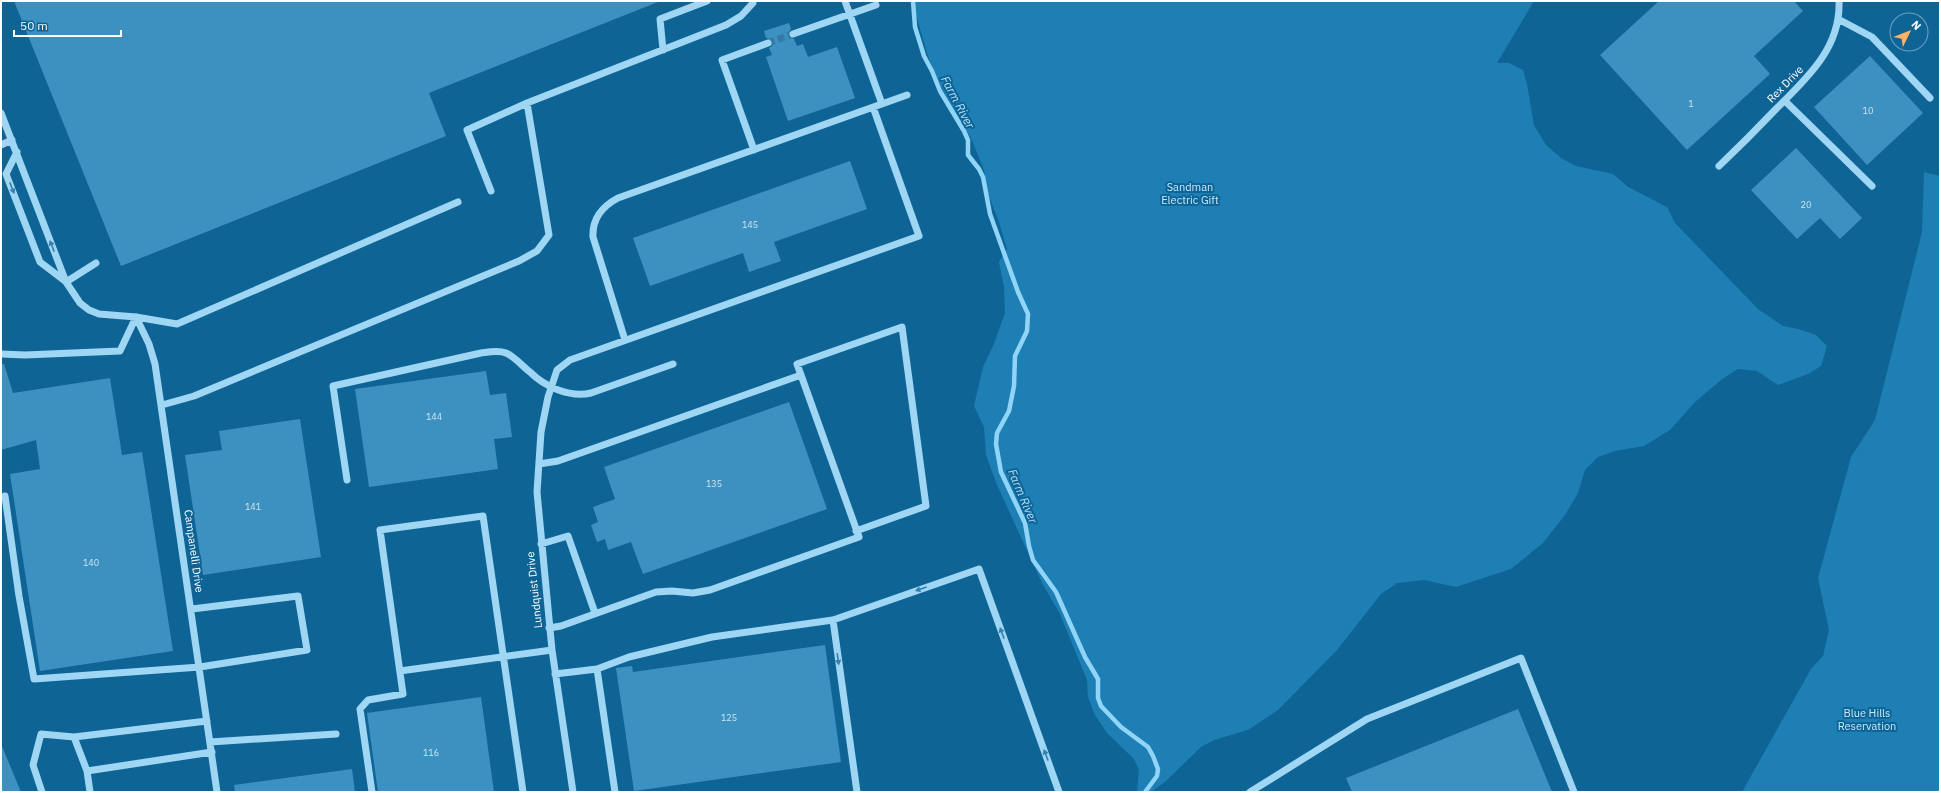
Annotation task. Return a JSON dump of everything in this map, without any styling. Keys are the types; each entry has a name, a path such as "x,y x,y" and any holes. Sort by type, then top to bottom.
{"street":[{"path":"663,50 660,19 706,1"},
{"path":"845,1 882,104"},
{"name":"Rex Drive","path":"1719,166 1785,101 1809,76 1821,60 1834,34 1838,19 1839,1"},
{"path":"491,192 467,130 527,103 726,25 741,16 753,2"},
{"path":"793,34 876,5"},
{"path":"1838,19 1872,37 1930,98"},
{"path":"754,150 722,60 768,43"},
{"path":"625,340 594,244 593,230 596,217 605,206 618,198 907,95"},
{"path":"1785,101 1872,186"},
{"path":"162,406 201,393 519,261 537,251 549,235 527,103"},
{"name":"Lundquist Drive","path":"573,792 549,628 537,506 541,432 551,386 557,370 565,363 625,340 919,236 873,107"},
{"path":"1,112 66,282 80,303 89,310 99,314 136,317 177,324 458,202"},
{"path":"1,145 12,140"},
{"path":"17,152 6,174 40,262 66,282"},
{"path":"66,282 96,263"},
{"path":"1,354 25,355 120,351 136,317"},
{"name":"Campanelli Drive","path":"136,317 153,354 162,406 217,791"},
{"path":"549,628 561,626 656,592 672,591 693,593 710,590 859,537 856,531 797,364 902,327 926,506 856,531"},
{"path":"347,480 333,386 481,353 498,351 512,357 536,378 551,386 572,394 586,394 673,364"},
{"path":"539,464 558,461 801,375"},
{"path":"5,496 19,596 34,679 200,667 307,650 298,596 192,609"},
{"path":"372,792 360,709 368,700 403,694 380,530 483,516 523,792"},
{"path":"541,544 568,536 595,614"},
{"path":"555,674 597,669 622,659 712,637 833,620 979,569 1059,792"},
{"path":"833,620 857,792"},
{"path":"400,671 552,650"},
{"path":"1250,792 1367,719 1521,658 1574,792"},
{"path":"597,669 615,792"},
{"path":"42,792 33,765 41,734 74,737 207,721"},
{"path":"210,742 336,734"},
{"path":"74,737 87,771 90,792"},
{"path":"87,771 212,752"},
{"path":"209,792 217,791"}],"green space":[{"name":"Sandman Electric Gift","path":"912,1 1534,1 1497,63 1509,63 1523,70 1534,125 1546,145 1561,158 1576,166 1613,174 1628,187 1667,207 1675,223 1758,309 1783,326 1816,335 1827,346 1821,366 1808,374 1778,385 1757,371 1738,369 1721,380 1695,402 1670,430 1644,446 1615,451 1598,457 1585,470 1578,493 1565,515 1543,543 1511,569 1456,587 1424,580 1397,583 1381,594 1337,650 1278,710 1248,730 1214,740 1201,747 1166,781 1151,792 1137,792 1139,770 1134,759 1107,733 1095,715 1088,697 1087,680 1060,614 1042,583 997,485 986,455 984,427 974,406 983,367 993,346 1005,313 1004,287 999,262 1007,249 998,219 987,191 984,170 971,138 952,109 937,78 928,56"},
{"name":"Blue Hills Reservation","path":"1924,172 1940,176 1940,792 1742,792 1811,669 1823,656 1829,630 1818,578 1851,457 1875,420 1922,232"}],"building":[{"path":"14,1 658,2 429,93 446,136 121,266"},
{"path":"1659,1 1794,1 1803,11 1754,56 1770,74 1687,150 1600,55"},
{"path":"789,23 791,29 788,36 794,39 797,46 803,44 808,57 837,47 855,98 788,121 766,57 772,55 769,48 772,46 773,42 771,39 766,38 764,31"},
{"path":"1870,56 1923,113 1867,165 1814,107"},
{"path":"1796,148 1862,218 1840,239 1820,218 1797,239 1751,190"},
{"path":"850,161 867,209 774,242 781,261 749,272 743,253 650,286 633,238"},
{"path":"1,364 4,364 13,393 110,378 122,455 142,452 173,651 40,671 10,474 40,469 36,440 1,450"},
{"path":"486,371 490,395 506,393 512,437 494,439 498,469 369,487 355,389"},
{"path":"789,402 827,509 643,574 631,542 608,550 605,539 597,542 591,525 598,522 593,507 615,499 604,467"},
{"path":"300,419 321,557 203,575 185,455 222,450 219,431"},
{"path":"825,645 841,762 634,791 616,668 632,666 633,672"},
{"path":"481,697 494,792 378,792 367,713"},
{"path":"1518,709 1552,792 1352,792 1346,778"},
{"path":"1,744 21,792 1,792"},
{"path":"352,769 355,792 235,792 234,785"}],"waterway":[{"name":"Farm River","path":"913,1 915,27 924,56 940,91 964,131 968,140 968,155 979,169 983,177 990,214 1018,292 1028,314 1027,331 1015,356 1014,386 1009,411 997,433 996,444 1001,472 1025,523 1033,560 1056,592 1085,657 1098,679 1098,698 1101,706 1121,727 1148,747 1153,756 1158,769 1157,776 1145,792"}],"tunnel":[{"path":"768,43 793,34"}]}
